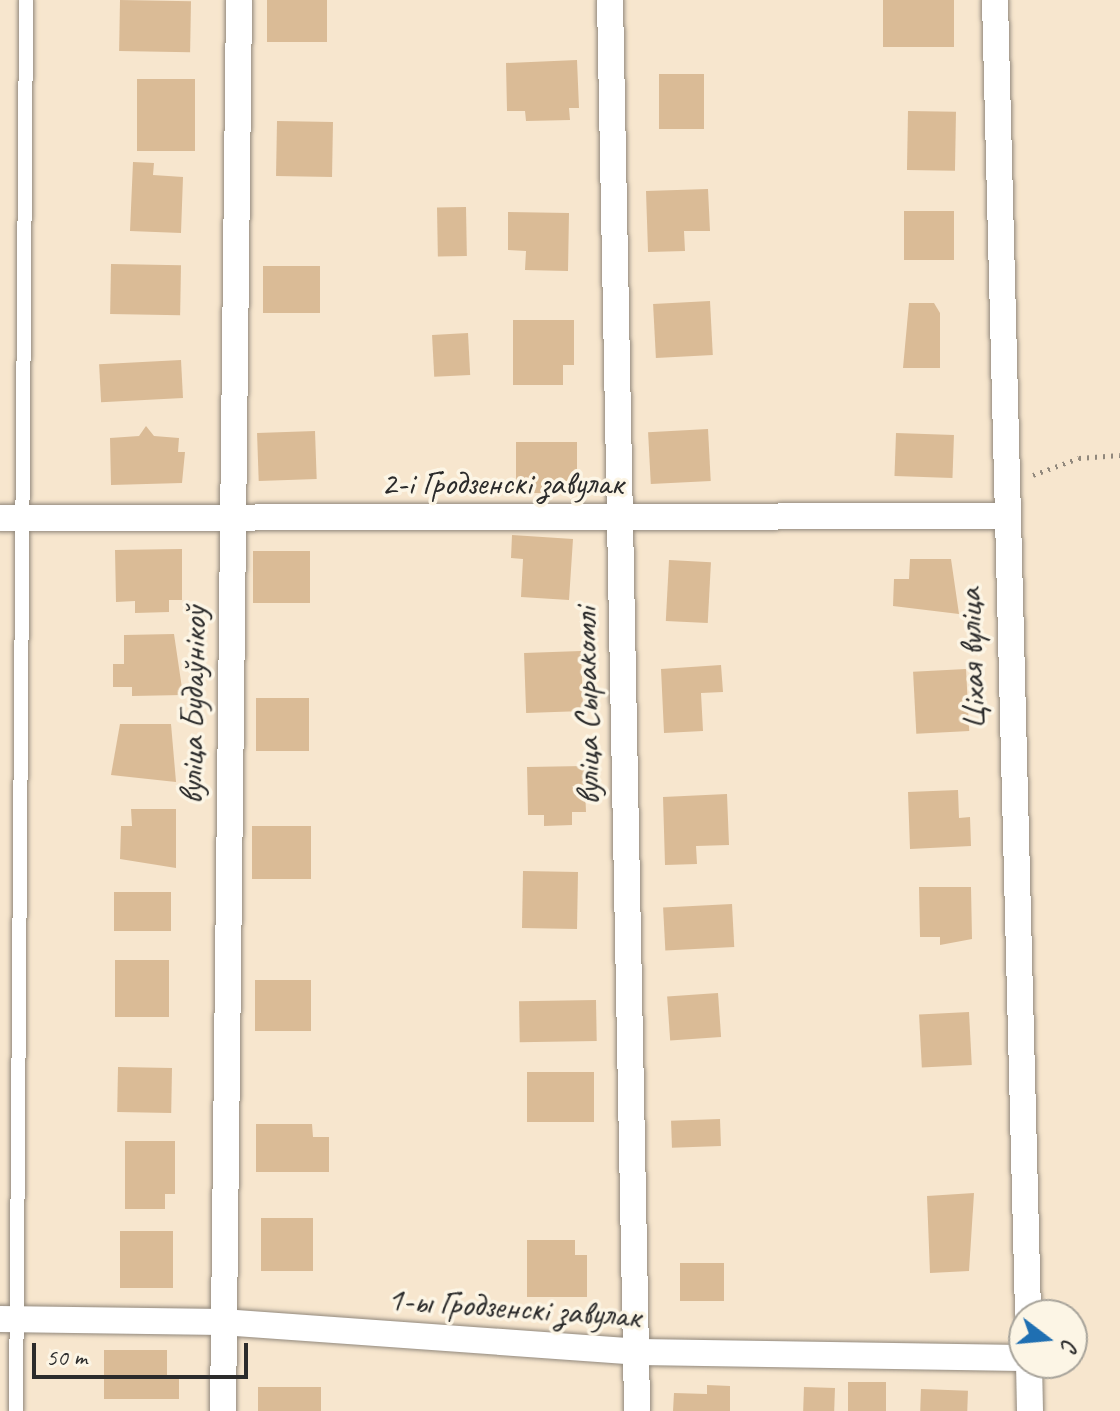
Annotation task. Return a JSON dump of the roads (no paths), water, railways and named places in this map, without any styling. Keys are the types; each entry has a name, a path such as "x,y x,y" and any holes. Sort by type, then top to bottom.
{"street":[{"name":"вуліца Будаўнікоў","path":"223,1411 230,517 239,0"},
{"name":"вуліца Сыракомлі","path":"610,0 637,1411"},
{"name":"Ціхая вуліца","path":"995,0 1006,486 1003,516 1027,1299"},
{"name":"2-і Гродзенскі завулак","path":"11,518 618,520 1003,516"},
{"name":"1-ы Гродзенскі завулак","path":"8,1319 222,1322 637,1352 1008,1358"},
{"path":"1029,1379 1030,1411"}],"lane":[{"path":"16,1411 8,1319 11,518 26,0"}]}
